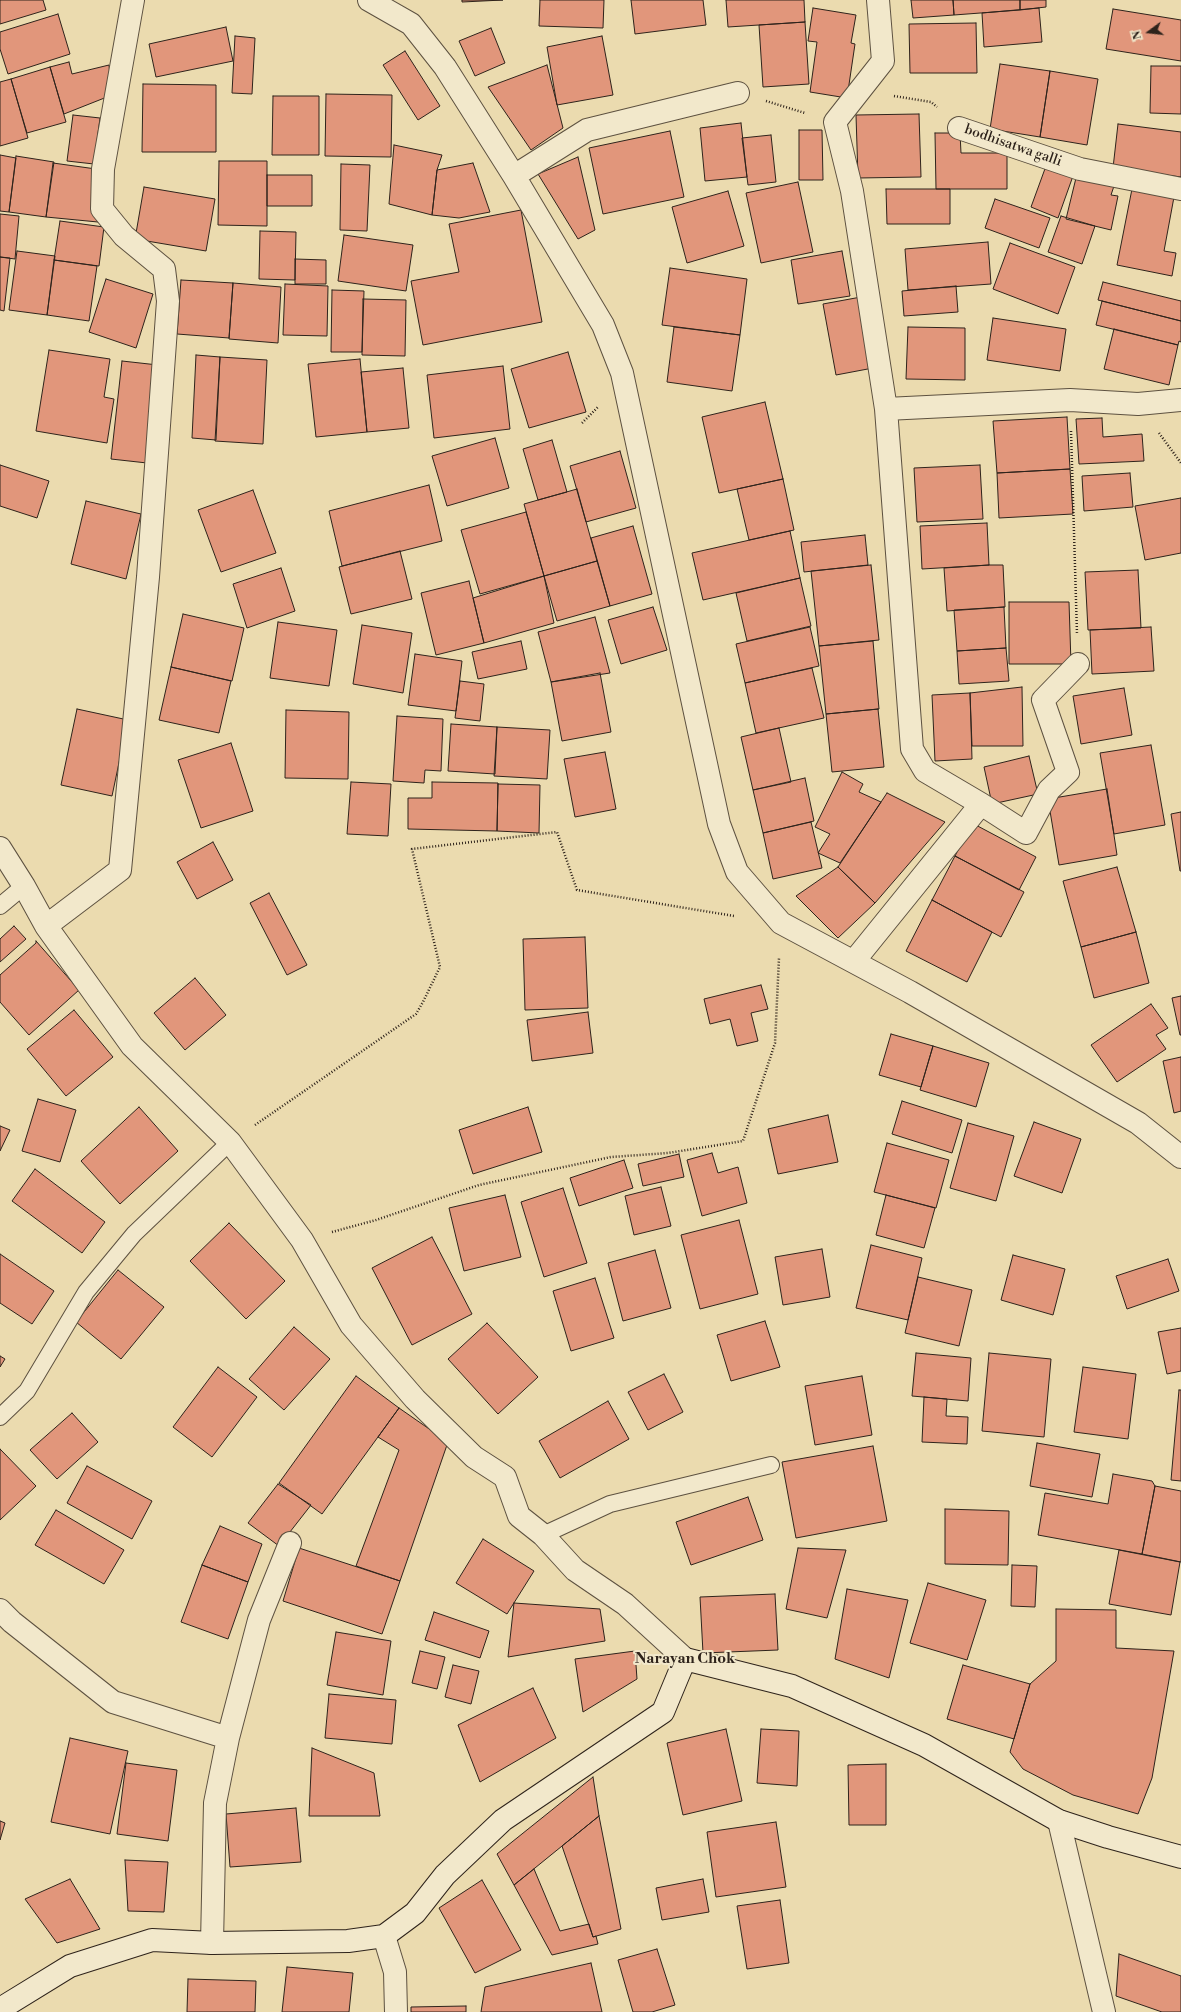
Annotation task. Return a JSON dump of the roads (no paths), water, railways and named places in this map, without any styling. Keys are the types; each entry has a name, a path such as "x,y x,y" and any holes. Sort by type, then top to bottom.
{"street":[{"path":"46,926 120,870 148,577 168,301 164,269 124,236 102,209 104,169 133,0"},
{"path":"368,0 411,24 445,67 514,176 603,326 622,373 719,824 737,872 781,923 854,961 1138,1123 1181,1157"},
{"path":"878,0 883,61 835,122 852,191 886,409 912,748 925,771 1026,833 1049,790 1068,772 1043,700 1078,664"},
{"path":"514,176 587,130 738,93"},
{"name":"bodhisatwa galli","path":"959,128 1080,169 1181,189"},
{"path":"886,409 1070,400 1138,404 1181,400"},
{"path":"854,961 981,804"},
{"path":"0,848 24,886 46,926 132,1046 230,1142 302,1240 351,1325 414,1399 474,1457 505,1477 519,1516 544,1535 575,1570 625,1604 685,1659 792,1686 924,1744 1059,1821 1108,1837 1181,1857"},
{"path":"212,1942 216,1803 228,1738 260,1620 290,1543"},
{"path":"0,1610 12,1622 113,1702 228,1738"},
{"path":"0,2009 70,1966 152,1940 212,1942 348,1941 384,1936 414,1913 445,1875 503,1820 663,1712 685,1659"},
{"path":"1059,1821 1104,2012"},
{"path":"384,1936 395,1972 396,2012"}],"lane":[{"path":"0,906 24,886"},
{"path":"0,1417 28,1391 86,1292 134,1234 230,1142"},
{"path":"544,1535 610,1504 771,1465"}],"district":[{"name":"Narayan Chok","path":"685,1659"}]}
